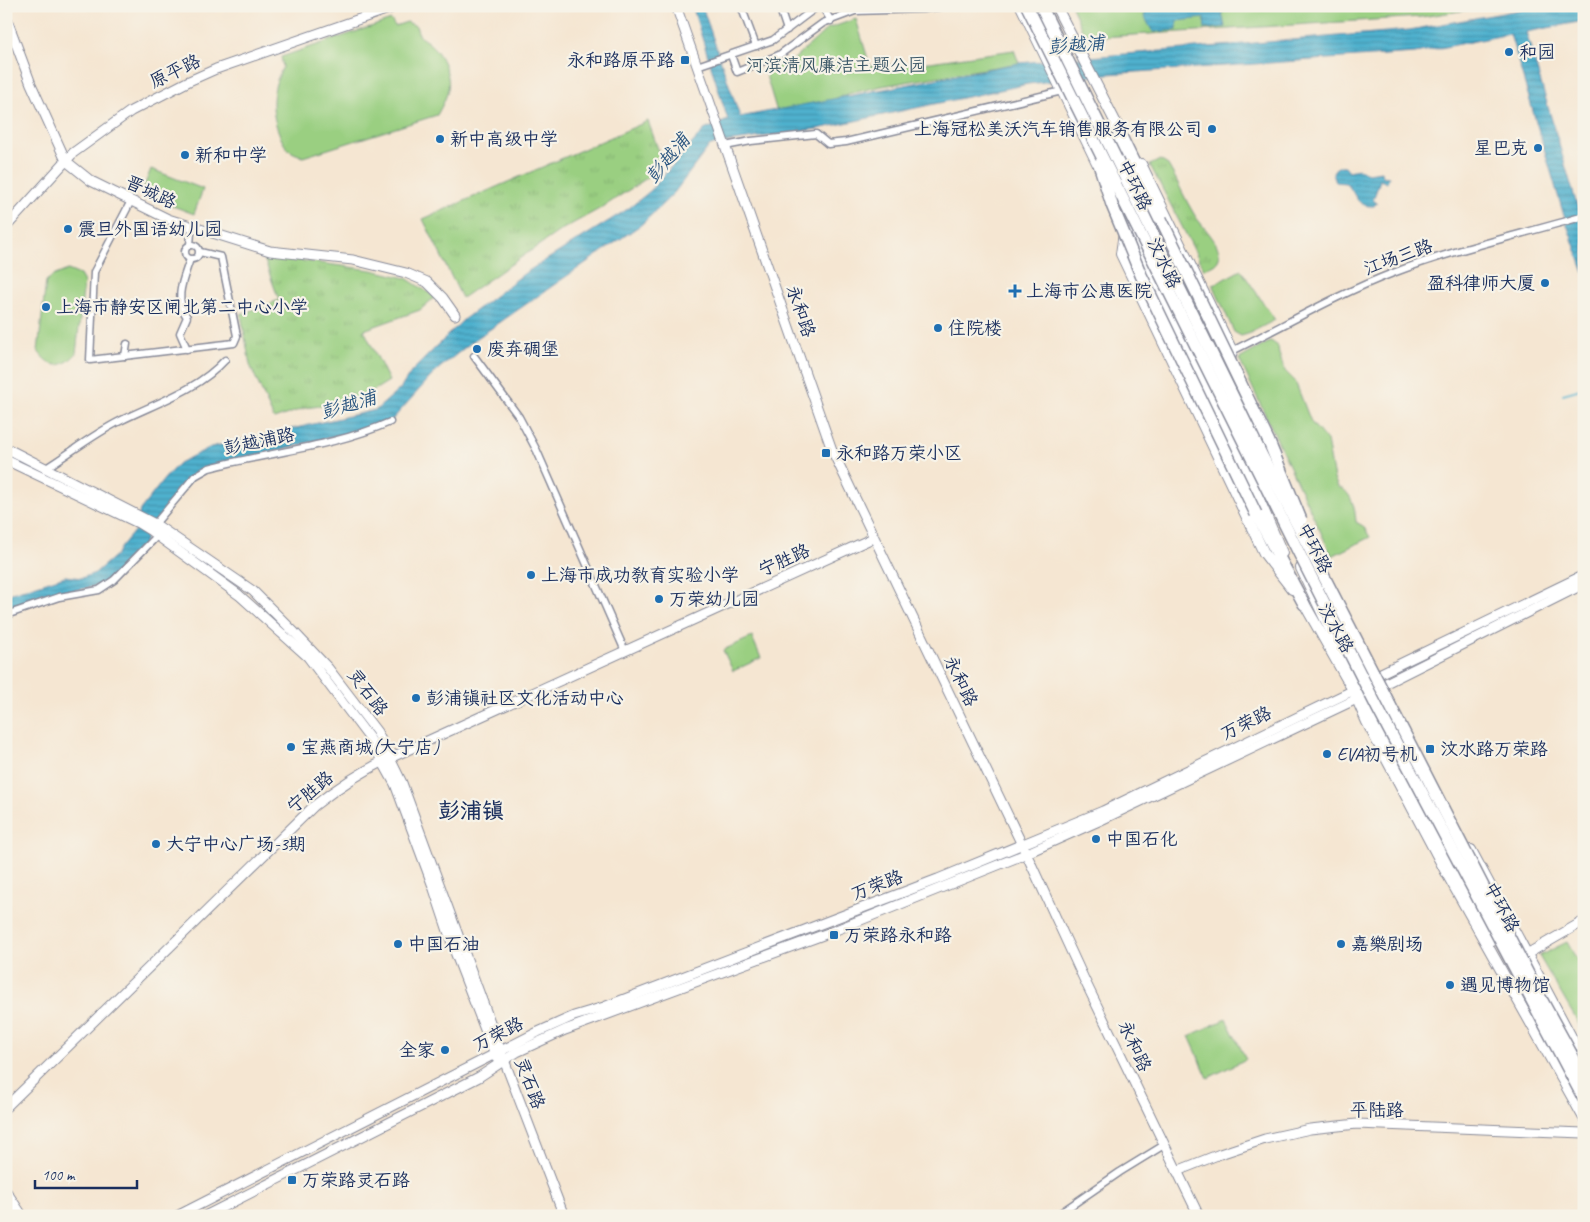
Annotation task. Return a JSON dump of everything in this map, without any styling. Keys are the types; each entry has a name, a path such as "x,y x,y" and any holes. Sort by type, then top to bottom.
{"highway":[{"name":"中环路","path":"1029,6 1088,129 1356,666 1584,1099"},
{"name":"中环路","path":"1041,6 1258,448 1541,999 1584,1077"},
{"path":"1116,126 1159,221 1269,442 1319,568"},
{"path":"1088,129 1112,205 1141,275 1256,514 1304,604"}],"main road":[{"name":"原平路","path":"6,227 73,153 131,111 219,68 397,6"},
{"path":"676,6 701,65"},
{"name":"汶水路","path":"1021,6 1049,45"},
{"name":"汶水路","path":"1029,6 1068,88 1087,141 1241,461 1304,604 1334,658 1358,694 1367,722 1445,870 1584,1118"},
{"name":"汶水路","path":"1037,6 1049,45"},
{"name":"汶水路","path":"1056,6 1116,126 1135,153 1232,351"},
{"name":"晋城路","path":"6,17 30,84 66,161 91,181 168,219 270,251 353,260 406,272 426,282 443,298 455,315"},
{"path":"1049,45 1068,88 1103,153 1187,323 1308,583 1352,672 1358,694"},
{"name":"永和路","path":"701,65 713,112 832,450 1199,1216"},
{"path":"1068,88 1136,207 1334,607 1377,682 1467,863 1506,933 1540,980"},
{"path":"1087,141 1103,153"},
{"path":"1136,207 1159,221"},
{"name":"汶水路","path":"1159,221 1315,556 1377,682 1584,1061"},
{"path":"1126,222 1121,254 1264,553 1304,604"},
{"path":"1228,368 1232,351"},
{"name":"灵石路","path":"6,448 156,529 253,591 328,668 378,732 387,759 402,783 501,1062 560,1216"},
{"name":"灵石路","path":"6,460 131,516"},
{"path":"1234,491 1241,461"},
{"name":"宁胜路","path":"6,1107 314,806 337,788 387,759 874,538"},
{"name":"万荣路","path":"205,1216 479,1077 501,1062 542,1040 831,932 1024,849 1113,806 1358,694 1377,682 1584,575"},
{"path":"1308,583 1314,619"},
{"name":"万荣路","path":"1377,682 1584,584"},
{"path":"1332,588 1334,607"},
{"path":"1334,658 1352,672"},
{"name":"万荣路","path":"177,1216 497,1051 574,1016 604,1007 873,904 1024,849"},
{"path":"1527,954 1584,922"},
{"name":"灵石路","path":"501,1062 564,1216"},
{"name":"平陆路","path":"1177,1171 1265,1139 1310,1129 1357,1124 1584,1133"},
{"path":"6,1192 22,1216"}],"street":[{"path":"741,6 756,46"},
{"path":"779,6 787,30"},
{"path":"822,6 830,20"},
{"path":"731,55 737,72 780,55 823,23 861,8 924,9 946,6"},
{"path":"701,65 773,40 815,7"},
{"path":"725,146 816,134 828,144 846,142 1068,88"},
{"path":"131,201 108,253 94,272 90,360 234,343 237,336 221,257 200,252"},
{"name":"江场三路","path":"1232,351 1394,272 1584,216"},
{"path":"190,259 185,252 190,245 193,226"},
{"path":"190,245 194,244 200,252"},
{"path":"190,259 198,256 200,252"},
{"path":"187,349 180,333 187,318 181,310 179,292 190,259"},
{"path":"125,356 127,344"},
{"path":"474,356 519,417 537,451 625,651"},
{"path":"46,468 118,422 185,390 214,373 225,360"},
{"name":"彭越浦路","path":"6,615 59,596 99,590 114,580 156,529 195,476 210,468 343,438 390,422"},
{"path":"1056,1216 1120,1172 1164,1145"}],"green space":[{"path":"1072,6 1493,6 1421,17 1085,38"},
{"name":"河滨清风廉洁主题公园","path":"856,19 870,66 930,62 1014,50 1019,63 882,86 848,94 818,105 777,112 765,72 792,61 827,29"},
{"path":"391,20 395,26 407,22 416,26 421,37 436,50 442,60 449,84 445,99 437,115 303,157 293,153 280,135 273,108 274,91 283,67 281,57"},
{"path":"648,121 663,163 644,180 603,207 561,230 462,298 423,219"},
{"path":"1160,160 1168,165 1194,214 1217,246 1219,258 1211,266 1204,269 1150,165"},
{"path":"151,169 203,189 194,214 141,194"},
{"path":"262,253 297,260 372,270 406,278 435,297 420,310 364,330 389,381 363,397 343,403 305,408 274,419 250,365 241,314 279,300"},
{"path":"68,270 80,275 84,282 76,354 66,362 56,365 47,361 38,351 46,281"},
{"path":"1241,270 1275,320 1241,336 1234,332 1213,285"},
{"path":"1271,341 1278,346 1285,371 1295,381 1311,422 1327,441 1334,479 1338,487 1350,496 1354,506 1356,522 1363,526 1370,537 1332,556 1239,359"},
{"path":"752,637 761,658 733,671 723,650"},
{"path":"1567,942 1584,972 1584,1033 1539,956"},
{"path":"1226,1019 1246,1059 1208,1078 1189,1036"}],"water":[{"path":"692,6 702,6 740,117 1019,63 1410,30 1541,6 1584,6 1584,21 1526,32 1584,229 1584,273 1565,219 1510,34 1415,53 1107,74 1028,84 817,129 710,145 674,193 642,224 473,341 437,370 390,422 209,468 195,476 146,534 144,546 105,584 61,593 6,612 6,595 65,576 82,578 95,573 117,554 136,529 140,510 179,463 211,447 376,410 400,389 412,371 463,320 525,273 628,209 649,192 704,130 728,120"},
{"path":"1161,6 1228,6 1222,13 1225,27 1205,29 1204,18 1177,21 1177,30 1153,32 1144,16 1147,10"},
{"path":"1340,166 1345,166 1349,171 1358,169 1368,173 1381,171 1382,176 1389,177 1387,183 1380,180 1373,200 1377,203 1374,206 1368,206 1360,202 1346,183 1336,182 1333,173"}],"waterway":[{"path":"1563,394 1584,388"}],"place":[{"name":"和园","path":"1509,52"},
{"name":"永和路原平路","path":"685,60"},
{"name":"上海冠松美沃汽车销售服务有限公司","path":"1212,129"},
{"name":"新中高级中学","path":"440,139"},
{"name":"星巴克","path":"1538,148"},
{"name":"新和中学","path":"185,155"},
{"name":"震旦外国语幼儿园","path":"68,229"},
{"name":"盈科律师大厦","path":"1545,283"},
{"name":"上海市公惠医院","path":"1015,291"},
{"name":"上海市静安区闸北第二中心小学","path":"46,307"},
{"name":"住院楼","path":"938,328"},
{"name":"废弃碉堡","path":"477,349"},
{"name":"永和路万荣小区","path":"826,453"},
{"name":"上海市成功教育实验小学","path":"531,575"},
{"name":"万荣幼儿园","path":"659,599"},
{"name":"彭浦镇社区文化活动中心","path":"416,698"},
{"name":"宝燕商城(大宁店)","path":"291,747"},
{"name":"汶水路万荣路","path":"1430,749"},
{"name":"EVA初号机","path":"1327,754"},
{"name":"中国石化","path":"1096,839"},
{"name":"大宁中心广场-3期","path":"156,844"},
{"name":"万荣路永和路","path":"834,935"},
{"name":"中国石油","path":"398,944"},
{"name":"嘉樂剧场","path":"1341,944"},
{"name":"遇见博物馆","path":"1450,985"},
{"name":"全家","path":"445,1050"},
{"name":"万荣路灵石路","path":"292,1180"}],"district":[{"name":"彭浦镇","path":"471,810"}],"water label":[{"name":"彭越浦","path":"1076,44"},
{"name":"彭越浦","path":"667,158"},
{"name":"彭越浦","path":"348,404"}]}
